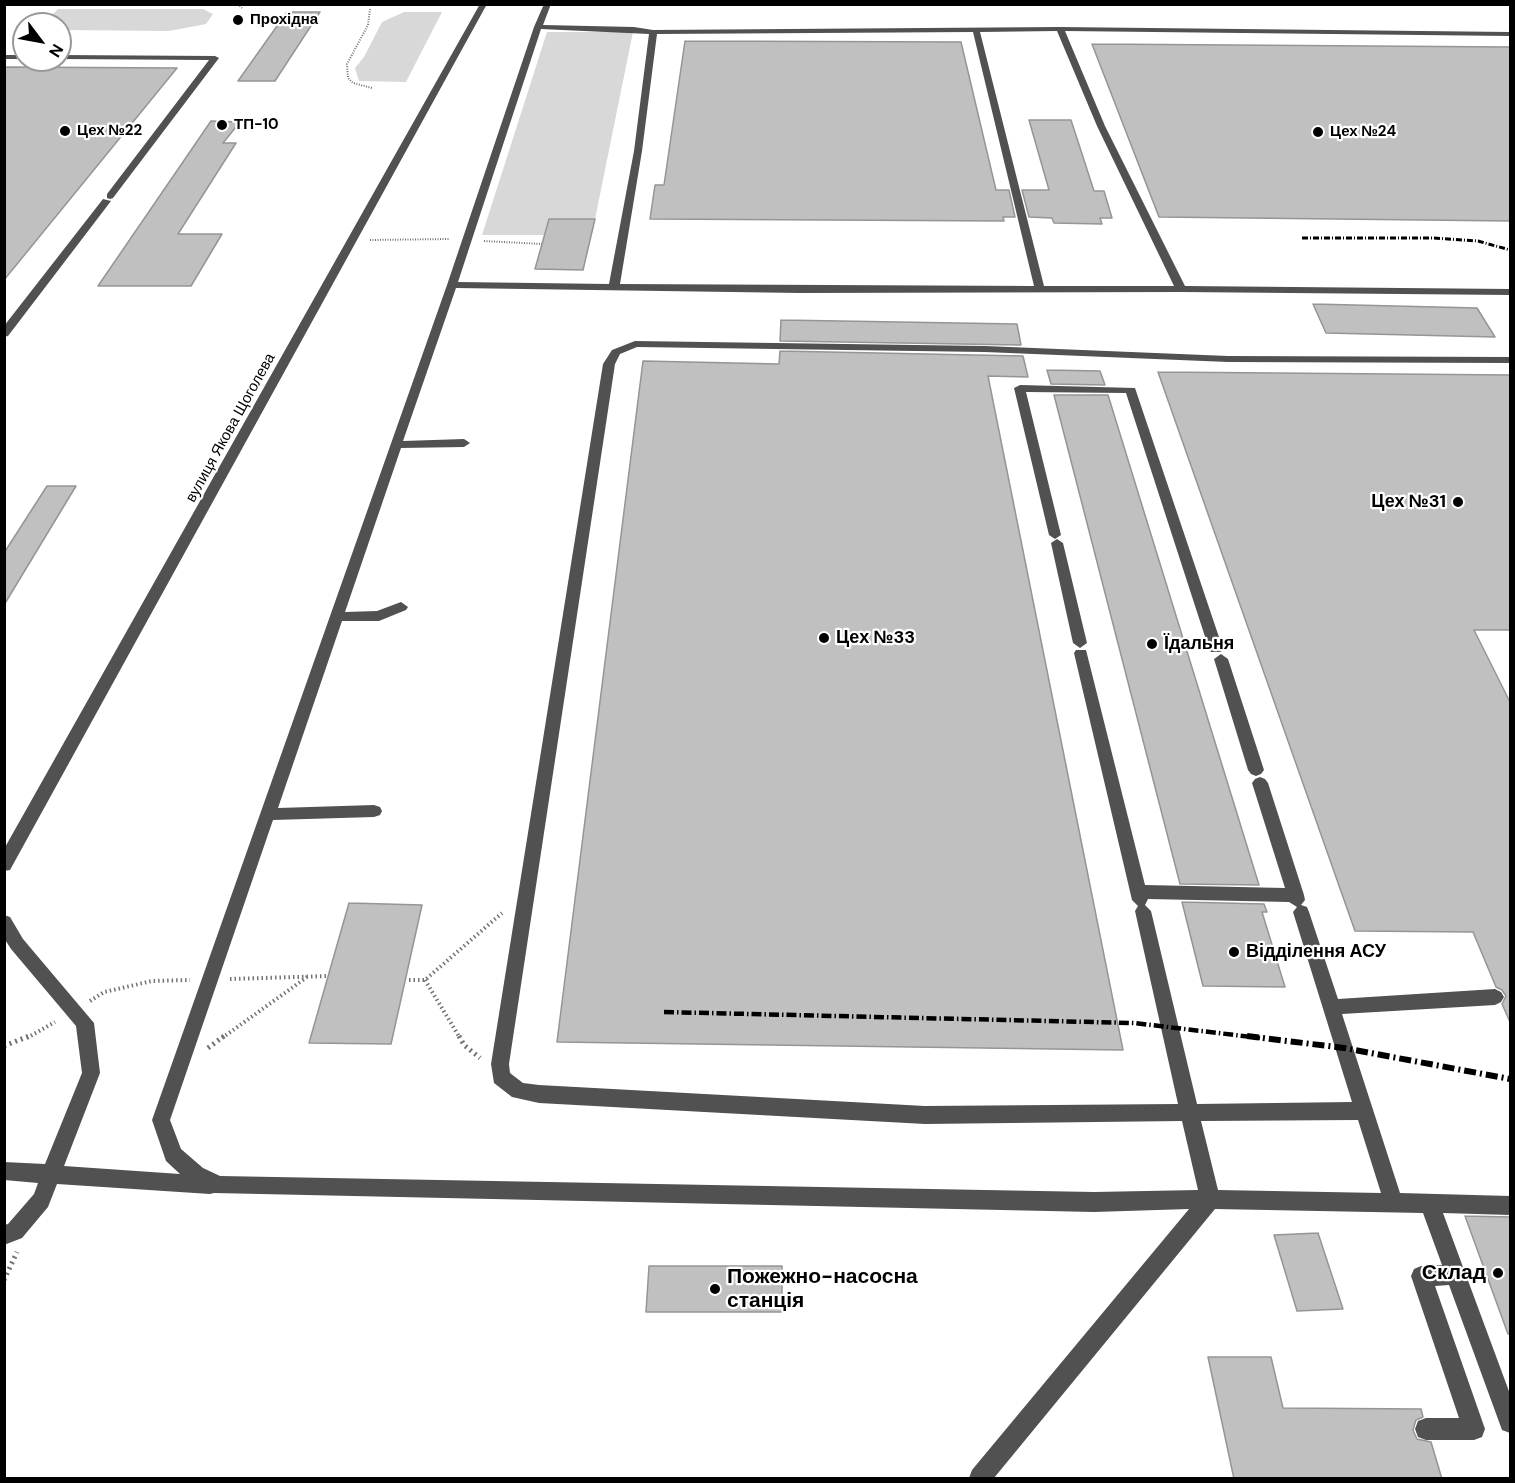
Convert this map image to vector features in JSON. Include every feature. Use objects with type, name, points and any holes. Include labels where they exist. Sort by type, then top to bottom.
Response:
[{"type":"street","name":"вулиця Якова Щоголева","points":[[4,865],[484,4]]},
{"type":"street","points":[[219,1185],[196,1175],[173,1155],[161,1120],[468,240],[538,27],[548,4]]},
{"type":"street","points":[[538,27],[634,29],[653,32],[1060,29],[1510,34]]},
{"type":"street","points":[[1060,29],[1101,126],[1181,289]]},
{"type":"street","points":[[976,30],[1040,289]]},
{"type":"street","points":[[614,287],[638,151],[653,32]]},
{"type":"street","points":[[6,331],[214,58],[72,57]]},
{"type":"street","points":[[452,285],[800,290],[1181,289],[1510,292]]},
{"type":"street","points":[[1365,1112],[925,1115],[538,1094],[519,1091],[501,1077],[500,1064],[609,364],[616,352],[635,344],[985,349],[1228,360],[1510,360]]},
{"type":"street","points":[[1210,1199],[1020,388],[1131,390],[1258,777],[1394,1204]]},
{"type":"street","points":[[396,445],[464,443]]},
{"type":"street","points":[[336,617],[378,616],[401,607]]},
{"type":"street","points":[[268,813],[374,811]]},
{"type":"street","points":[[1140,901],[1298,902]]},
{"type":"street","points":[[4,922],[17,944],[85,1023],[92,1073],[41,1200],[15,1231],[4,1235]]},
{"type":"street","points":[[1331,1007],[1495,997]]},
{"type":"street","points":[[4,1171],[219,1185],[1082,1201],[1210,1199],[1510,1205]]},
{"type":"street","points":[[980,1479],[1210,1199]]},
{"type":"street","points":[[1430,1205],[1510,1422]]},
{"type":"street","points":[[1426,1429],[1474,1429],[1421,1276],[1456,1275]]},
{"type":"path","points":[[238,4],[242,8]]},
{"type":"path","points":[[370,9],[368,25],[347,64],[348,78],[353,83],[372,88]]},
{"type":"path","points":[[354,240],[444,239]]},
{"type":"path","points":[[468,240],[542,244]]},
{"type":"path","points":[[409,980],[425,980],[507,909]]},
{"type":"path","points":[[4,1046],[23,1040],[104,992],[152,981],[328,976]]},
{"type":"path","points":[[179,1069],[307,977]]},
{"type":"path","points":[[425,980],[464,1044]]},
{"type":"shaded area","points":[[58,9],[203,9],[213,14],[206,24],[169,31],[72,30],[72,12],[55,12]]},
{"type":"shaded area","points":[[404,12],[442,12],[406,82],[359,81],[355,68],[364,57],[382,22]]},
{"type":"shaded area","points":[[547,32],[633,32],[595,219],[549,219],[544,235],[482,235]]},
{"type":"building","points":[[287,12],[320,12],[275,81],[238,81]]},
{"type":"building","points":[[685,41],[961,42],[996,190],[1009,190],[1015,217],[1003,217],[1004,221],[650,219],[655,185],[664,185]]},
{"type":"building","name":"Цех №24","points":[[1092,44],[1510,47],[1510,221],[1159,217]]},
{"type":"building","name":"Цех №22","points":[[4,67],[12,67],[12,72],[72,72],[72,67],[177,68],[4,280]]},
{"type":"building","points":[[1029,120],[1071,120],[1094,191],[1104,191],[1112,218],[1100,218],[1102,224],[1054,223],[1052,218],[1029,217],[1022,190],[1049,190]]},
{"type":"building","points":[[211,121],[240,122],[223,143],[236,143],[178,234],[222,234],[191,286],[98,286]]},
{"type":"building","points":[[549,219],[595,219],[583,270],[535,269]]},
{"type":"building","points":[[1313,304],[1477,308],[1495,337],[1326,333]]},
{"type":"building","points":[[781,320],[1017,324],[1021,345],[780,341]]},
{"type":"building","name":"Цех №33","points":[[780,351],[1023,356],[1028,377],[988,376],[1123,1050],[557,1042],[643,361],[779,364]]},
{"type":"building","points":[[1047,370],[1100,371],[1105,385],[1051,384]]},
{"type":"building","points":[[1158,372],[1510,375],[1510,630],[1474,630],[1510,702],[1510,1022],[1502,1004],[1506,996],[1496,987],[1473,932],[1355,931]]},
{"type":"building","points":[[1054,395],[1108,395],[1259,885],[1180,884]]},
{"type":"building","points":[[47,486],[76,486],[4,605],[4,553]]},
{"type":"building","name":"Відділення АСУ","points":[[1182,902],[1264,904],[1267,912],[1262,912],[1285,987],[1203,986]]},
{"type":"building","points":[[349,903],[422,905],[391,1044],[309,1043]]},
{"type":"building","name":"Склад","points":[[1465,1216],[1510,1217],[1510,1334],[1508,1334]]},
{"type":"building","points":[[1318,1233],[1343,1309],[1297,1311],[1274,1235]]},
{"type":"building","name":"Пожежно-насосна станція","points":[[649,1266],[782,1266],[782,1312],[646,1312]]},
{"type":"building","points":[[1208,1357],[1271,1357],[1283,1408],[1421,1409],[1423,1417],[1416,1420],[1413,1430],[1417,1439],[1431,1442],[1442,1479],[1234,1479]]},
{"type":"railway","points":[[1302,238],[1433,238],[1478,241],[1510,250]]},
{"type":"railway","points":[[664,1012],[1134,1023],[1260,1038]]},
{"type":"railway","points":[[1247,1036],[1344,1048],[1510,1079]]},
{"type":"place","name":"Прохідна","points":[[238,20]]},
{"type":"place","name":"ТП-10","points":[[222,125]]},
{"type":"place","name":"Цех №22","points":[[65,131]]},
{"type":"place","name":"Цех №24","points":[[1318,132]]},
{"type":"place","name":"Цех №31","points":[[1458,502]]},
{"type":"place","name":"Цех №33","points":[[824,638]]},
{"type":"place","name":"Їдальня","points":[[1152,644]]},
{"type":"place","name":"Відділення АСУ","points":[[1234,952]]},
{"type":"place","name":"Склад","points":[[1498,1273]]},
{"type":"place","name":"Пожежно-насосна станція","points":[[715,1289]]}]
